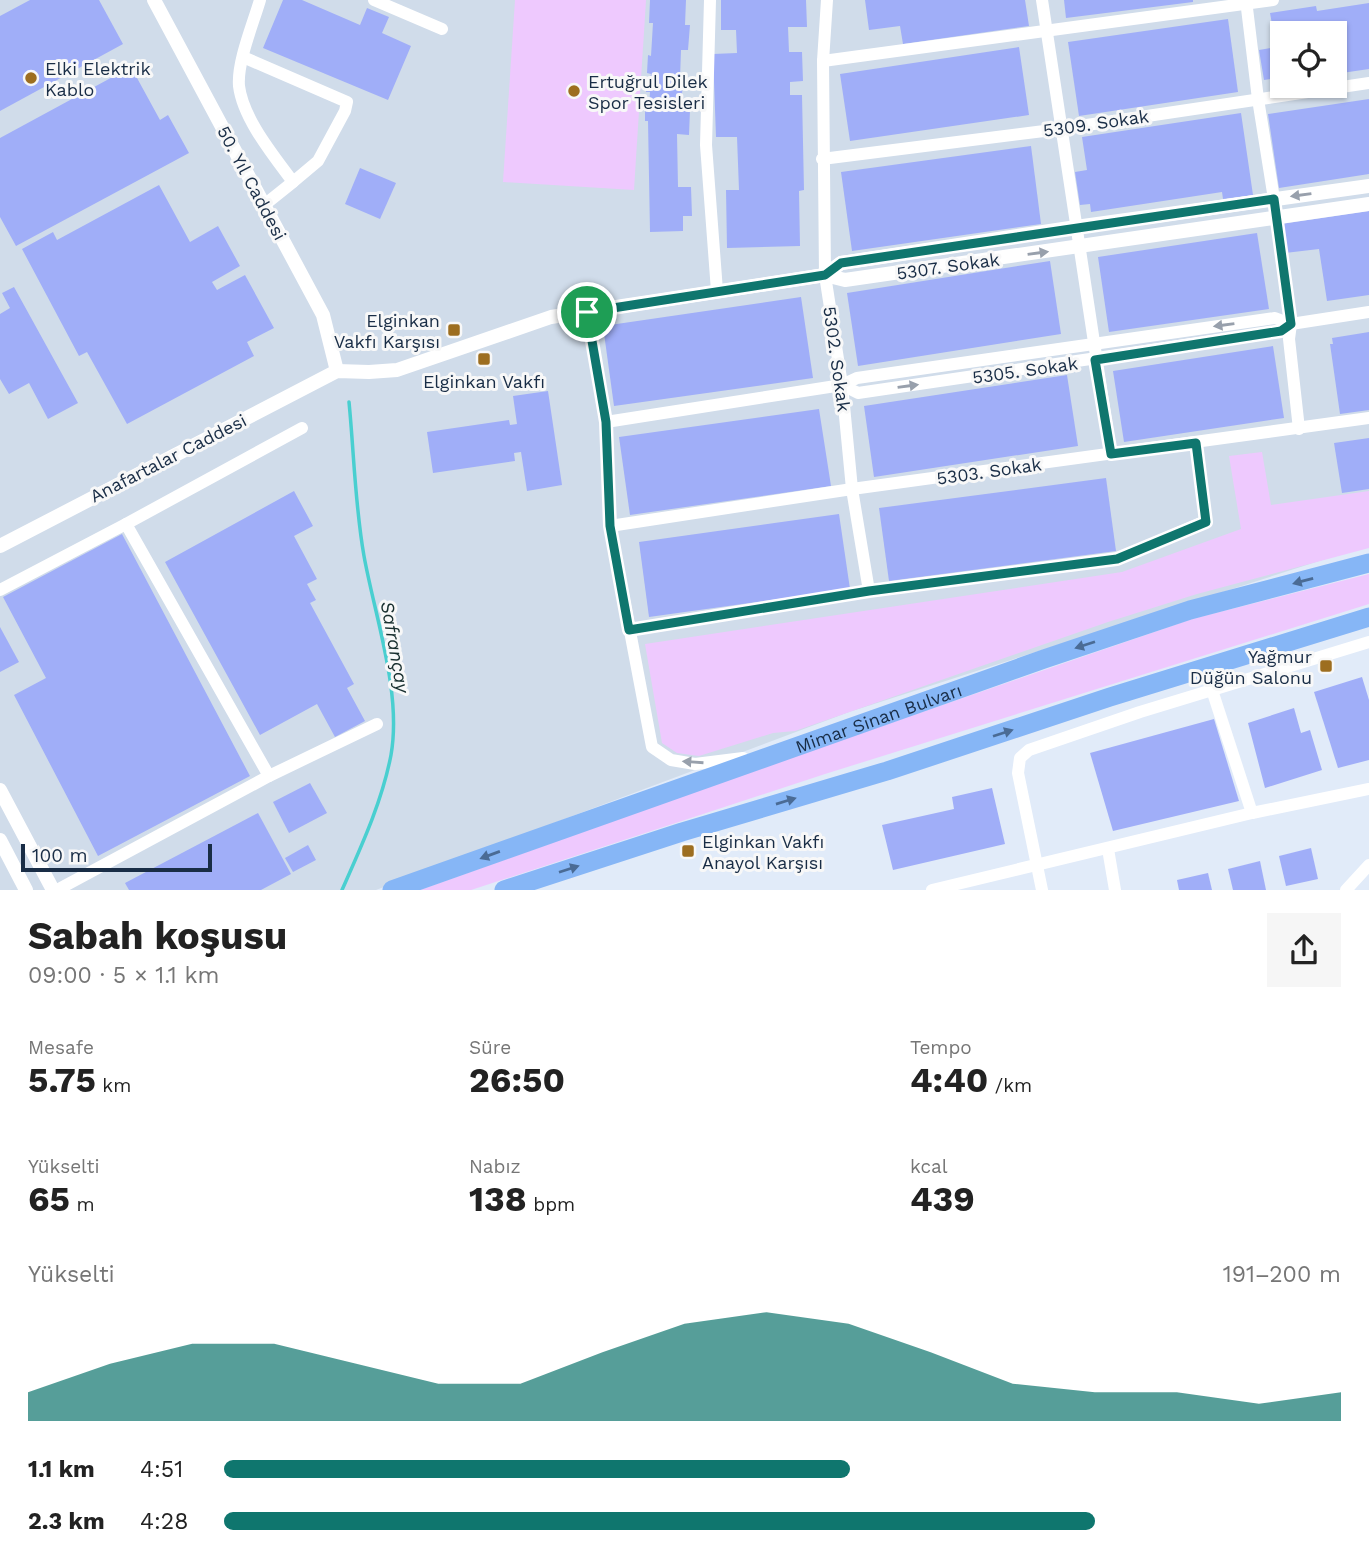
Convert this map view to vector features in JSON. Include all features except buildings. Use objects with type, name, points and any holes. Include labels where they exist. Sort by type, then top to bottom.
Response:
[{"type":"highway","name":"Mimar Sinan Bulvarı","points":[[392,890],[785,749],[1190,610],[1369,563]]},
{"type":"highway","points":[[504,890],[1369,617]]},
{"type":"street","name":"50. Yıl Caddesi","points":[[154,0],[323,315],[337,371]]},
{"type":"street","points":[[260,0],[243,57],[239,86],[246,109],[264,142],[293,182]]},
{"type":"street","points":[[374,0],[442,29]]},
{"type":"street","points":[[710,0],[706,145],[717,291]]},
{"type":"street","name":"5302. Sokak","points":[[827,0],[822,159],[825,275],[842,385],[852,489],[869,591]]},
{"type":"street","points":[[1042,0],[1092,344],[1111,454]]},
{"type":"street","points":[[823,61],[1273,0]]},
{"type":"street","points":[[1247,2],[1258,99],[1291,324],[1289,339],[1299,429]]},
{"type":"street","points":[[243,57],[347,102],[345,111],[318,160],[263,205]]},
{"type":"street","name":"5309. Sokak","points":[[822,159],[1060,129],[1369,83]]},
{"type":"street","name":"5307. Sokak","points":[[825,275],[841,263],[1369,186]]},
{"type":"street","name":"5307. Sokak","points":[[825,275],[845,280],[1369,205]]},
{"type":"street","points":[[337,371],[397,370],[551,317],[825,275]]},
{"type":"street","points":[[587,312],[606,422],[610,526],[652,747],[671,760],[695,764],[724,762],[785,749]]},
{"type":"street","name":"5305. Sokak","points":[[842,385],[858,393],[1281,331],[1291,324],[1369,312]]},
{"type":"street","name":"5305. Sokak","points":[[606,422],[842,385],[857,378],[1092,344],[1275,318],[1291,324]]},
{"type":"street","name":"Anafartalar Caddesi","points":[[0,546],[337,371]]},
{"type":"street","name":"5303. Sokak","points":[[610,526],[852,489],[1369,418]]},
{"type":"street","points":[[0,590],[302,429]]},
{"type":"street","points":[[629,630],[869,591],[1117,559],[1206,522],[1196,443]]},
{"type":"street","points":[[126,524],[268,776]]},
{"type":"street","points":[[1042,890],[1018,773],[1020,758],[1029,750],[1140,712],[1369,642]]},
{"type":"street","points":[[1212,690],[1252,813]]},
{"type":"street","points":[[1110,698],[1140,712]]},
{"type":"street","points":[[0,790],[55,890],[268,776],[377,724]]},
{"type":"street","points":[[932,890],[1252,813],[1369,789]]},
{"type":"street","points":[[0,840],[26,890]]},
{"type":"street","points":[[1108,849],[1115,890]]},
{"type":"street","points":[[1346,890],[1369,866]]},
{"type":"shaded area","points":[[0,0],[1369,0],[1369,545],[849,712],[376,890],[0,890]]},
{"type":"shaded area","name":"Ertuğrul Dilek Spor Tesisleri","points":[[515,0],[646,0],[634,190],[503,182]]},
{"type":"shaded area","points":[[1262,452],[1271,505],[1369,491],[1369,548],[1197,594],[1108,622],[795,731],[773,733],[699,756],[677,753],[662,743],[645,644],[1122,572],[1241,529],[1229,456]]},
{"type":"shaded area","points":[[1369,574],[1369,604],[825,774],[471,890],[420,890],[815,749],[1192,619]]},
{"type":"waterway","name":"Safrançay","points":[[342,890],[382,790],[391,755],[393,731],[393,706],[386,655],[361,537],[349,402]]},
{"type":"place","name":"Elki Elektrik Kablo","points":[[31,78]]},
{"type":"place","name":"Ertuğrul Dilek Spor Tesisleri","points":[[574,91]]},
{"type":"place","name":"Elginkan Vakfı Karşısı","points":[[454,330]]},
{"type":"place","name":"Elginkan Vakfı","points":[[484,359]]},
{"type":"place","name":"Yağmur Düğün Salonu","points":[[1326,666]]},
{"type":"place","name":"Elginkan Vakfı Anayol Karşısı","points":[[688,851]]},
{"type":"route","points":[[1274,199],[1291,324],[1281,331],[1095,360],[1111,454],[1196,443],[1206,522],[1117,559],[869,591],[629,630],[610,526],[606,422],[587,312],[825,275],[841,263],[1274,199]]}]
